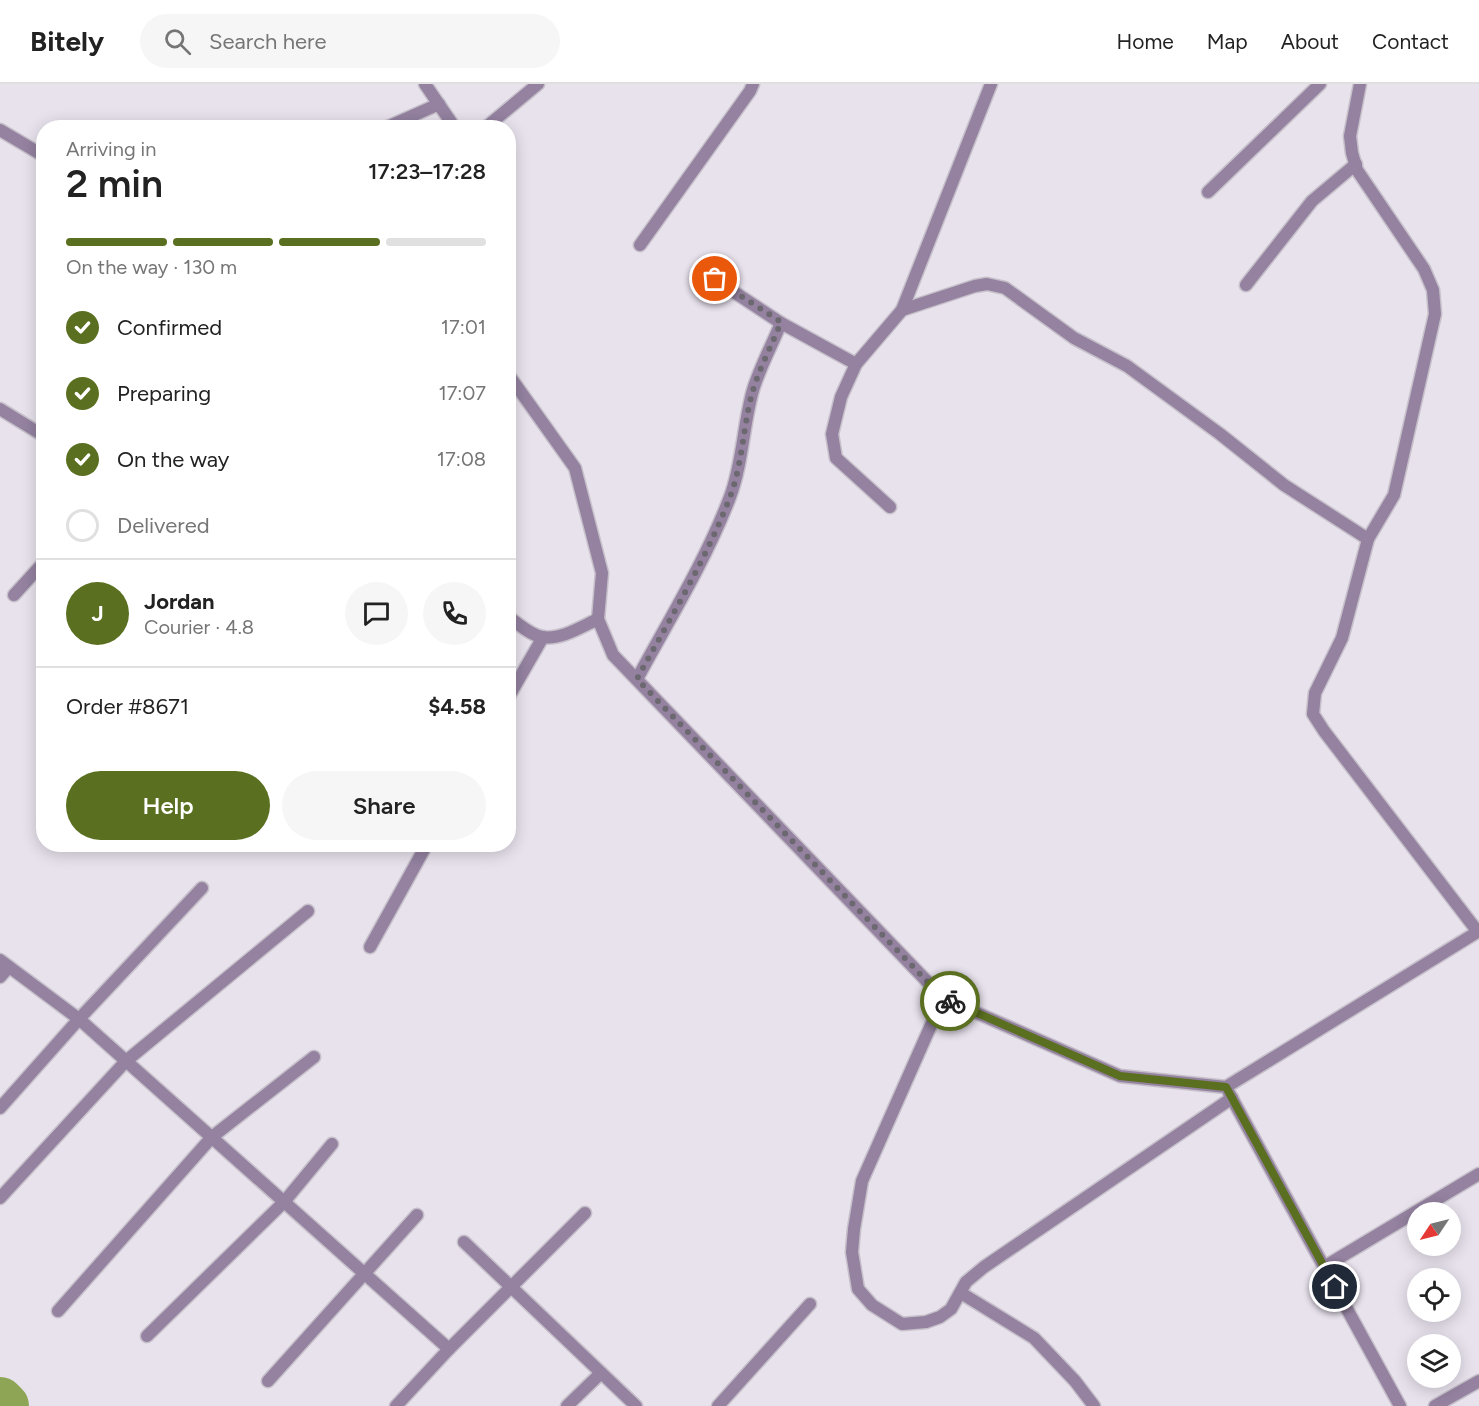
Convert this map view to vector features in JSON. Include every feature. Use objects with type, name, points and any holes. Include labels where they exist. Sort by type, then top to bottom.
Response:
[{"type":"street","points":[[425,84],[450,120]]},
{"type":"street","points":[[495,120],[538,84]]},
{"type":"street","points":[[640,245],[753,84]]},
{"type":"street","points":[[890,507],[836,458],[832,434],[841,397],[856,364],[902,310],[991,84]]},
{"type":"street","points":[[1208,192],[1320,84]]},
{"type":"street","points":[[516,385],[575,468],[602,573],[598,620],[613,655],[943,998],[1120,1076],[1226,1087],[1478,932],[1313,714],[1315,693],[1342,638],[1368,539],[1394,495],[1435,314],[1433,290],[1424,269],[1357,170],[1350,136],[1360,84]]},
{"type":"street","points":[[403,120],[439,104]]},
{"type":"street","points":[[0,130],[36,151]]},
{"type":"street","points":[[1246,285],[1312,201],[1356,164]]},
{"type":"street","points":[[699,269],[781,322],[856,364]]},
{"type":"street","points":[[902,310],[975,286],[987,284],[1005,288],[1074,338],[1127,366],[1220,434],[1284,485],[1368,539]]},
{"type":"street","points":[[637,679],[706,551],[730,496],[741,457],[754,389],[781,322]]},
{"type":"street","points":[[0,410],[36,431]]},
{"type":"street","points":[[14,595],[36,571]]},
{"type":"street","points":[[516,622],[543,637],[564,635],[598,620]]},
{"type":"street","points":[[516,685],[543,637]]},
{"type":"street","points":[[370,947],[423,852]]},
{"type":"street","points":[[0,1108],[79,1019],[202,888]]},
{"type":"street","points":[[0,1198],[126,1061],[308,911]]},
{"type":"street","points":[[0,977],[5,964],[79,1019],[449,1349]]},
{"type":"street","points":[[943,998],[861,1181],[854,1229],[852,1252],[858,1289],[872,1305],[902,1324],[926,1322],[940,1317],[951,1309],[966,1282],[984,1267],[1232,1098]]},
{"type":"street","points":[[58,1311],[212,1137],[314,1057]]},
{"type":"street","points":[[1226,1087],[1400,1406]]},
{"type":"street","points":[[147,1336],[284,1202],[332,1144]]},
{"type":"street","points":[[1324,1267],[1479,1174]]},
{"type":"street","points":[[396,1406],[449,1349],[585,1213]]},
{"type":"street","points":[[268,1381],[417,1215]]},
{"type":"street","points":[[464,1242],[636,1406]]},
{"type":"street","points":[[961,1293],[1034,1338],[1075,1381],[1095,1406]]},
{"type":"street","points":[[718,1406],[810,1304]]},
{"type":"street","points":[[567,1406],[601,1373]]},
{"type":"street","points":[[1435,1406],[1479,1382]]},
{"type":"waterway","points":[[0,1401],[5,1406]]},
{"type":"way so far","points":[[715,279],[781,322],[754,389],[741,457],[730,496],[706,551],[637,679],[943,998],[950,1001]]},
{"type":"route","points":[[950,1001],[1120,1076],[1226,1087],[1335,1287]]}]
